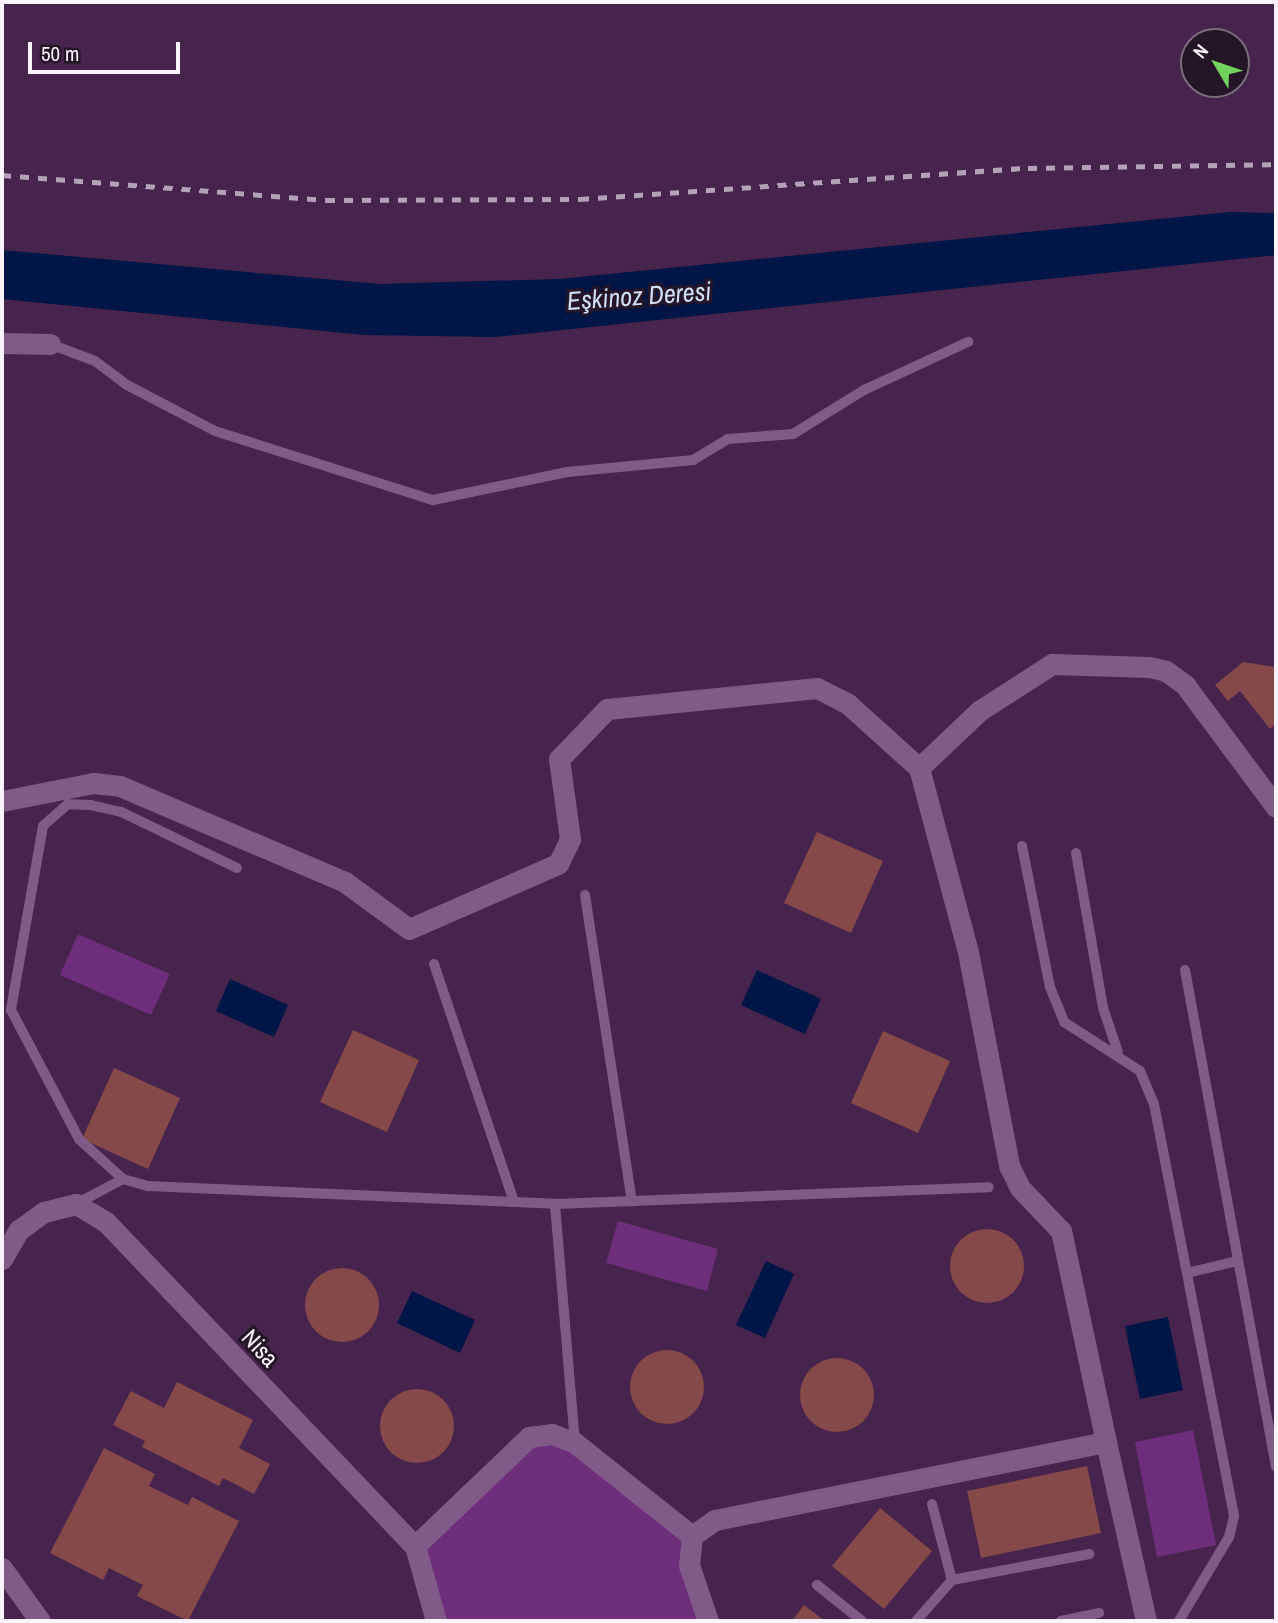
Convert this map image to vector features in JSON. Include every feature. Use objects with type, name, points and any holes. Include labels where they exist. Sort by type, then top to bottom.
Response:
[{"type":"street","points":[[2,343],[50,345]]},
{"type":"street","points":[[919,768],[979,711],[1052,664],[1149,667],[1166,670],[1185,685],[1276,807]]},
{"type":"street","points":[[2,801],[93,783],[120,786],[345,882],[409,929],[558,864],[570,839],[559,759],[607,709],[817,688],[848,704],[919,768],[968,952],[1009,1165],[1020,1188],[1061,1231],[1146,1621]]},
{"type":"street","points":[[2,1259],[19,1230],[44,1212],[76,1204]]},
{"type":"street","name":"Nisa","points":[[76,1204],[106,1222],[415,1546],[436,1621]]},
{"type":"street","points":[[415,1546],[529,1437],[552,1434],[575,1443],[692,1536]]},
{"type":"street","points":[[708,1621],[689,1565],[692,1536],[715,1520],[1106,1442]]},
{"type":"street","points":[[2,1568],[40,1621]]},
{"type":"lane","points":[[50,345],[95,361],[215,431],[433,500],[567,472],[693,460],[728,439],[793,434],[864,390],[968,342]]},
{"type":"lane","points":[[237,868],[121,812],[91,805],[68,804],[43,826],[11,1010],[79,1139],[123,1179],[148,1186],[555,1204],[989,1187]]},
{"type":"lane","points":[[1022,846],[1059,1013],[1064,1023],[1118,1052],[1140,1071],[1154,1104],[1234,1516],[1229,1537],[1179,1621]]},
{"type":"lane","points":[[1076,853],[1103,1008],[1118,1052]]},
{"type":"lane","points":[[585,895],[632,1201]]},
{"type":"lane","points":[[434,964],[514,1202]]},
{"type":"lane","points":[[1185,970],[1276,1467]]},
{"type":"lane","points":[[76,1204],[123,1179]]},
{"type":"lane","points":[[555,1204],[575,1443]]},
{"type":"lane","points":[[1187,1273],[1237,1261]]},
{"type":"lane","points":[[932,1504],[952,1580]]},
{"type":"lane","points":[[916,1621],[952,1580],[1090,1554]]},
{"type":"lane","points":[[817,1585],[862,1621]]},
{"type":"lane","points":[[1061,1621],[1099,1613]]},
{"type":"shaded area","points":[[78,934],[170,974],[151,1015],[60,975]]},
{"type":"shaded area","points":[[618,1221],[718,1249],[707,1291],[606,1263]]},
{"type":"shaded area","points":[[1193,1430],[1216,1545],[1157,1557],[1135,1442]]},
{"type":"shaded area","points":[[552,1434],[692,1536],[708,1621],[436,1621],[415,1546],[529,1437]]},
{"type":"water","name":"Eşkinoz Deresi","points":[[1230,212],[1276,213],[1276,255],[495,337],[364,335],[2,299],[2,250],[380,284],[559,279]]},
{"type":"water","points":[[757,970],[821,999],[805,1034],[741,1005]]},
{"type":"water","points":[[230,979],[288,1005],[274,1037],[216,1011]]},
{"type":"water","points":[[766,1261],[794,1274],[765,1338],[736,1325]]},
{"type":"water","points":[[412,1291],[475,1320],[460,1353],[397,1323]]},
{"type":"water","points":[[1168,1317],[1183,1390],[1140,1399],[1125,1326]]},
{"type":"building","points":[[1243,662],[1276,667],[1276,723],[1270,729],[1240,691],[1228,701],[1215,685]]},
{"type":"building","points":[[817,832],[883,861],[851,933],[784,903]]},
{"type":"building","points":[[353,1030],[419,1060],[387,1132],[320,1102]]},
{"type":"building","points":[[883,1031],[950,1061],[918,1133],[851,1103]]},
{"type":"building","points":[[114,1068],[180,1098],[148,1169],[82,1139]]},
{"type":"building","points":[[980,1229],[994,1229],[1008,1235],[1018,1245],[1024,1266],[1018,1287],[1008,1297],[994,1303],[980,1303],[966,1297],[956,1287],[950,1273],[950,1259],[956,1245],[966,1235]]},
{"type":"building","points":[[335,1268],[349,1268],[363,1274],[373,1284],[379,1305],[373,1326],[363,1336],[349,1342],[335,1342],[321,1336],[311,1326],[305,1312],[305,1298],[311,1284],[321,1274]]},
{"type":"building","points":[[660,1350],[674,1350],[688,1356],[698,1366],[704,1387],[698,1408],[688,1418],[674,1424],[660,1424],[646,1418],[636,1408],[630,1394],[630,1380],[636,1366],[646,1356]]},
{"type":"building","points":[[830,1358],[844,1358],[858,1364],[868,1374],[874,1395],[868,1416],[858,1426],[844,1432],[830,1432],[816,1426],[806,1416],[800,1402],[800,1388],[806,1374],[816,1364]]},
{"type":"building","points":[[177,1382],[253,1420],[239,1448],[270,1464],[254,1494],[223,1478],[219,1486],[142,1447],[145,1441],[113,1425],[131,1391],[164,1408]]},
{"type":"building","points":[[410,1389],[424,1389],[438,1395],[448,1405],[454,1426],[448,1447],[438,1457],[424,1463],[410,1463],[396,1457],[386,1447],[380,1433],[380,1419],[386,1405],[396,1395]]},
{"type":"building","points":[[104,1448],[155,1474],[149,1486],[188,1505],[192,1497],[239,1521],[188,1621],[137,1596],[143,1585],[109,1568],[103,1580],[50,1553]]},
{"type":"building","points":[[1087,1466],[1101,1533],[981,1558],[967,1491]]},
{"type":"building","points":[[880,1508],[932,1551],[884,1609],[832,1566]]},
{"type":"building","points":[[804,1605],[825,1621],[792,1621]]},
{"type":"railway","points":[[2,175],[326,200],[580,199],[1028,168],[1276,164]]}]
